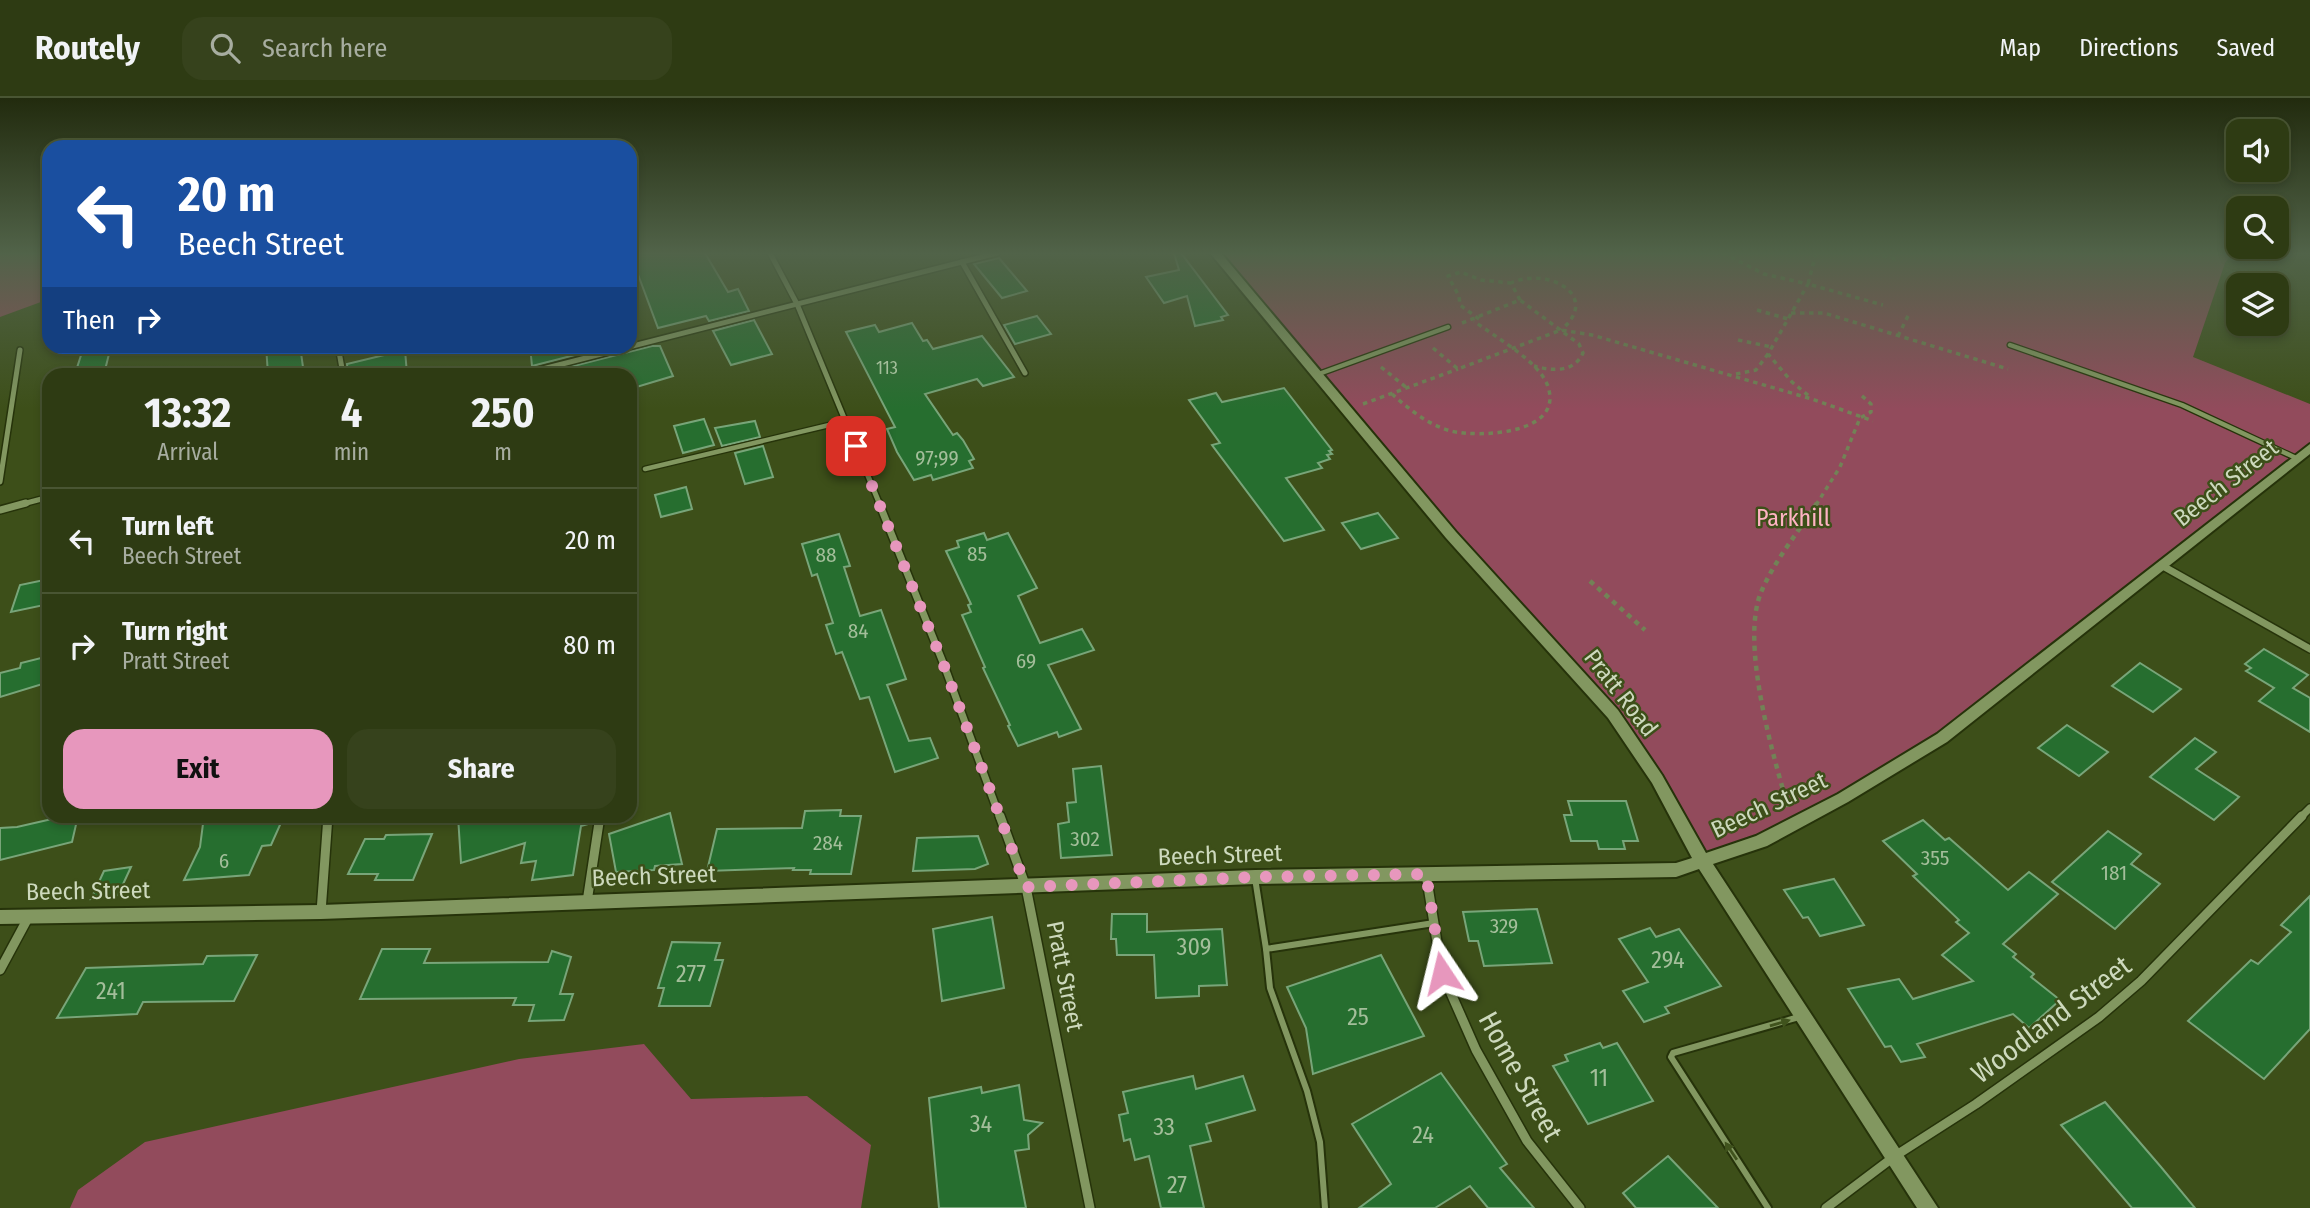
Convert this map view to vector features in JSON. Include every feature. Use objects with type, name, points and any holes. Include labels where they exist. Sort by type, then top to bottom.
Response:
[{"type":"street","points":[[637,345],[794,305]]},
{"type":"street","name":"Pratt Street","points":[[797,305],[939,653],[1026,887],[1090,1208]]},
{"type":"street","points":[[986,305],[1025,373]]},
{"type":"street","name":"Pratt Road","points":[[1257,305],[1451,535],[1612,715],[1657,779],[1703,862],[1928,1208]]},
{"type":"street","points":[[0,482],[20,350]]},
{"type":"street","points":[[546,368],[601,354]]},
{"type":"street","name":"Beech Street","points":[[0,916],[321,912],[1255,877],[1665,872],[1703,862],[1761,841],[1843,798],[1942,738],[2310,448]]},
{"type":"street","points":[[0,509],[42,499]]},
{"type":"street","points":[[2161,565],[2310,649]]},
{"type":"street","name":"Woodland Street","points":[[1826,1208],[1895,1156],[1993,1093],[2107,1011],[2158,964],[2310,808]]},
{"type":"street","points":[[321,912],[327,823]]},
{"type":"street","points":[[587,903],[599,823]]},
{"type":"street","name":"Home Street","points":[[1426,874],[1442,973],[1476,1051],[1527,1141],[1580,1208]]},
{"type":"street","points":[[0,970],[29,916]]},
{"type":"lane","points":[[1316,375],[1448,327]]},
{"type":"lane","points":[[2010,345],[2182,405],[2296,458]]},
{"type":"lane","points":[[646,469],[846,421]]},
{"type":"lane","points":[[1255,877],[1270,988],[1307,1091],[1320,1142],[1325,1208]]},
{"type":"lane","points":[[1266,949],[1434,923]]},
{"type":"lane","points":[[1768,1208],[1671,1057],[1673,1053],[1804,1016]]},
{"type":"path","points":[[1392,394],[1424,420],[1447,430],[1469,435],[1508,433],[1528,426],[1548,408],[1550,400],[1547,383],[1528,363],[1460,305]]},
{"type":"path","points":[[1448,327],[1476,320],[1500,305]]},
{"type":"path","points":[[1526,305],[1581,349],[1582,357],[1578,363],[1559,370],[1528,363]]},
{"type":"path","points":[[1346,411],[1424,384],[1568,327],[1577,315],[1576,305]]},
{"type":"path","points":[[1732,374],[1757,370],[1763,365],[1796,305]]},
{"type":"path","points":[[1757,310],[1788,319]]},
{"type":"path","points":[[1791,313],[1824,313],[2008,369]]},
{"type":"path","points":[[1898,336],[1909,314]]},
{"type":"path","points":[[1560,330],[1608,338],[1732,374],[1873,421]]},
{"type":"path","points":[[1421,337],[1458,369]]},
{"type":"path","points":[[1738,340],[1772,348]]},
{"type":"path","points":[[1768,354],[1792,382],[1812,399]]},
{"type":"path","points":[[1368,356],[1408,388]]},
{"type":"path","points":[[1793,824],[1760,687],[1755,648],[1755,613],[1761,592],[1840,467],[1860,418],[1871,412],[1871,404],[1861,395]]},
{"type":"path","points":[[1871,404],[1876,400]]},
{"type":"path","points":[[1590,581],[1645,630]]},
{"type":"green space","points":[[0,305],[33,305],[0,317]]},
{"type":"green space","name":"Parkhill","points":[[1259,305],[2211,305],[2193,357],[2310,404],[2310,448],[2017,681],[1843,798],[1703,862],[1626,732]]},
{"type":"green space","points":[[644,1044],[691,1099],[807,1096],[871,1145],[861,1208],[70,1208],[78,1190],[145,1142],[519,1059]]},
{"type":"building","points":[[649,305],[746,305],[749,311],[709,321],[706,316],[658,328]]},
{"type":"building","points":[[1189,305],[1220,305],[1228,315],[1221,317],[1223,320],[1195,326]]},
{"type":"building","points":[[1037,316],[1051,334],[1015,344],[1004,325]]},
{"type":"building","points":[[754,320],[772,354],[731,365],[713,331]]},
{"type":"building","points":[[912,323],[923,341],[927,340],[933,349],[982,336],[1014,377],[983,386],[977,379],[925,394],[953,435],[957,433],[963,440],[974,459],[969,461],[973,468],[933,480],[931,475],[914,480],[897,452],[887,429],[895,427],[846,332],[875,325],[879,332]]},
{"type":"building","points":[[660,346],[673,376],[637,387],[637,368],[566,368],[621,354],[637,354],[637,350]]},
{"type":"building","points":[[81,354],[109,354],[106,368],[77,368]]},
{"type":"building","points":[[267,354],[301,354],[303,368],[268,368]]},
{"type":"building","points":[[388,354],[405,354],[406,368],[347,368],[347,364]]},
{"type":"building","points":[[531,354],[579,354],[532,366]]},
{"type":"building","points":[[1284,388],[1332,450],[1329,451],[1332,454],[1327,455],[1330,459],[1318,463],[1322,468],[1286,478],[1324,530],[1284,541],[1212,445],[1220,443],[1189,400],[1216,393],[1222,402]]},
{"type":"building","points":[[704,419],[714,445],[683,453],[674,426]]},
{"type":"building","points":[[755,421],[760,437],[722,446],[715,428]]},
{"type":"building","points":[[763,446],[773,477],[745,484],[735,453]]},
{"type":"building","points":[[686,487],[692,509],[661,517],[655,495]]},
{"type":"building","points":[[1378,513],[1398,538],[1361,549],[1342,523]]},
{"type":"building","points":[[984,533],[987,540],[1008,533],[1037,588],[1018,596],[1040,643],[1082,629],[1094,650],[1048,665],[1081,729],[1059,737],[1057,732],[1018,746],[1008,726],[1010,725],[962,615],[971,612],[968,605],[971,604],[946,551],[959,547],[957,541]]},
{"type":"building","points":[[839,534],[850,566],[844,567],[860,616],[881,610],[906,679],[887,685],[909,741],[930,738],[938,758],[895,772],[869,697],[860,699],[842,652],[836,654],[826,625],[833,623],[817,574],[812,576],[802,544]]},
{"type":"building","points":[[42,580],[42,605],[11,612],[20,585]]},
{"type":"building","points":[[2264,649],[2308,675],[2293,688],[2310,698],[2310,732],[2259,701],[2274,688],[2246,671],[2251,668],[2245,664]]},
{"type":"building","points":[[42,658],[42,684],[0,697],[0,673],[20,668],[21,663]]},
{"type":"building","points":[[2140,663],[2181,689],[2153,712],[2112,686]]},
{"type":"building","points":[[2067,725],[2108,752],[2079,776],[2038,748]]},
{"type":"building","points":[[2195,738],[2216,752],[2196,769],[2239,797],[2214,820],[2150,777]]},
{"type":"building","points":[[1101,766],[1112,855],[1061,858],[1058,824],[1069,822],[1067,803],[1076,802],[1073,769]]},
{"type":"building","points":[[1568,801],[1626,801],[1638,841],[1623,841],[1625,849],[1599,849],[1597,841],[1571,841],[1564,815],[1572,815]]},
{"type":"building","points":[[841,810],[840,816],[861,816],[851,874],[810,874],[811,870],[793,870],[794,868],[707,871],[717,829],[802,828],[805,811]]},
{"type":"building","points":[[670,813],[682,864],[655,866],[654,870],[616,872],[609,834]]},
{"type":"building","points":[[1923,820],[1945,840],[1949,838],[2008,890],[2029,872],[2058,894],[2003,944],[2016,954],[2013,957],[2034,974],[2031,977],[2060,1000],[2029,1028],[2013,1014],[1917,1044],[1925,1057],[1901,1062],[1891,1046],[1885,1047],[1848,989],[1899,979],[1913,999],[1973,981],[1942,955],[1969,933],[1913,876],[1917,874],[1883,841]]},
{"type":"building","points":[[42,821],[76,823],[72,842],[0,860],[0,828]]},
{"type":"building","points":[[203,823],[281,823],[271,845],[262,846],[249,875],[184,880],[200,847]]},
{"type":"building","points":[[458,823],[588,823],[581,826],[573,875],[532,880],[536,861],[521,863],[525,843],[461,863]]},
{"type":"building","points":[[2108,831],[2141,854],[2131,864],[2160,884],[2115,929],[2052,882]]},
{"type":"building","points":[[432,834],[413,880],[375,880],[378,874],[348,874],[365,839],[384,839],[386,835]]},
{"type":"building","points":[[978,836],[988,864],[975,869],[913,871],[917,838]]},
{"type":"building","points":[[131,867],[118,895],[91,899],[104,871]]},
{"type":"building","points":[[1834,879],[1864,925],[1820,936],[1808,917],[1803,918],[1784,890]]},
{"type":"building","points":[[2310,896],[2310,1029],[2264,1079],[2188,1021],[2251,960],[2258,964],[2291,932],[2281,925]]},
{"type":"building","points":[[1537,909],[1552,963],[1484,966],[1478,941],[1469,941],[1463,912]]},
{"type":"building","points":[[1112,914],[1147,914],[1147,932],[1222,929],[1227,985],[1199,986],[1199,996],[1156,998],[1154,955],[1117,955],[1116,939],[1111,939]]},
{"type":"building","points":[[992,917],[1004,988],[942,1001],[933,929]]},
{"type":"building","points":[[1650,928],[1656,937],[1679,929],[1721,986],[1665,1007],[1669,1013],[1644,1022],[1623,991],[1648,982],[1619,939]]},
{"type":"building","points":[[672,942],[720,943],[715,960],[723,960],[710,1006],[659,1006],[664,988],[658,988]]},
{"type":"building","points":[[382,949],[430,949],[424,963],[548,962],[552,951],[571,957],[560,994],[573,994],[564,1020],[529,1021],[534,1005],[513,1005],[516,998],[360,999]]},
{"type":"building","points":[[257,955],[234,1001],[143,1002],[137,1014],[57,1018],[86,968],[203,964],[207,956]]},
{"type":"building","points":[[1381,955],[1424,1036],[1313,1074],[1306,1028],[1287,987]]},
{"type":"building","points":[[1600,1043],[1603,1048],[1617,1043],[1653,1101],[1588,1124],[1553,1066],[1568,1061],[1565,1055]]},
{"type":"building","points":[[1441,1073],[1507,1164],[1500,1168],[1534,1208],[1488,1208],[1470,1186],[1435,1208],[1359,1208],[1391,1184],[1352,1124]]},
{"type":"building","points":[[1193,1076],[1196,1089],[1243,1076],[1255,1110],[1206,1124],[1211,1141],[1190,1146],[1204,1208],[1161,1208],[1149,1156],[1135,1160],[1130,1139],[1124,1141],[1119,1115],[1128,1113],[1123,1092]]},
{"type":"building","points":[[1019,1085],[1024,1120],[1042,1123],[1028,1135],[1029,1149],[1015,1151],[1026,1208],[939,1208],[929,1098],[981,1087],[982,1093]]},
{"type":"building","points":[[2105,1102],[2195,1208],[2132,1208],[2061,1125]]},
{"type":"building","points":[[1668,1156],[1718,1208],[1636,1208],[1623,1193]]},
{"type":"route","points":[[856,446],[944,666],[1026,887],[1255,877],[1426,874],[1442,973]]}]
